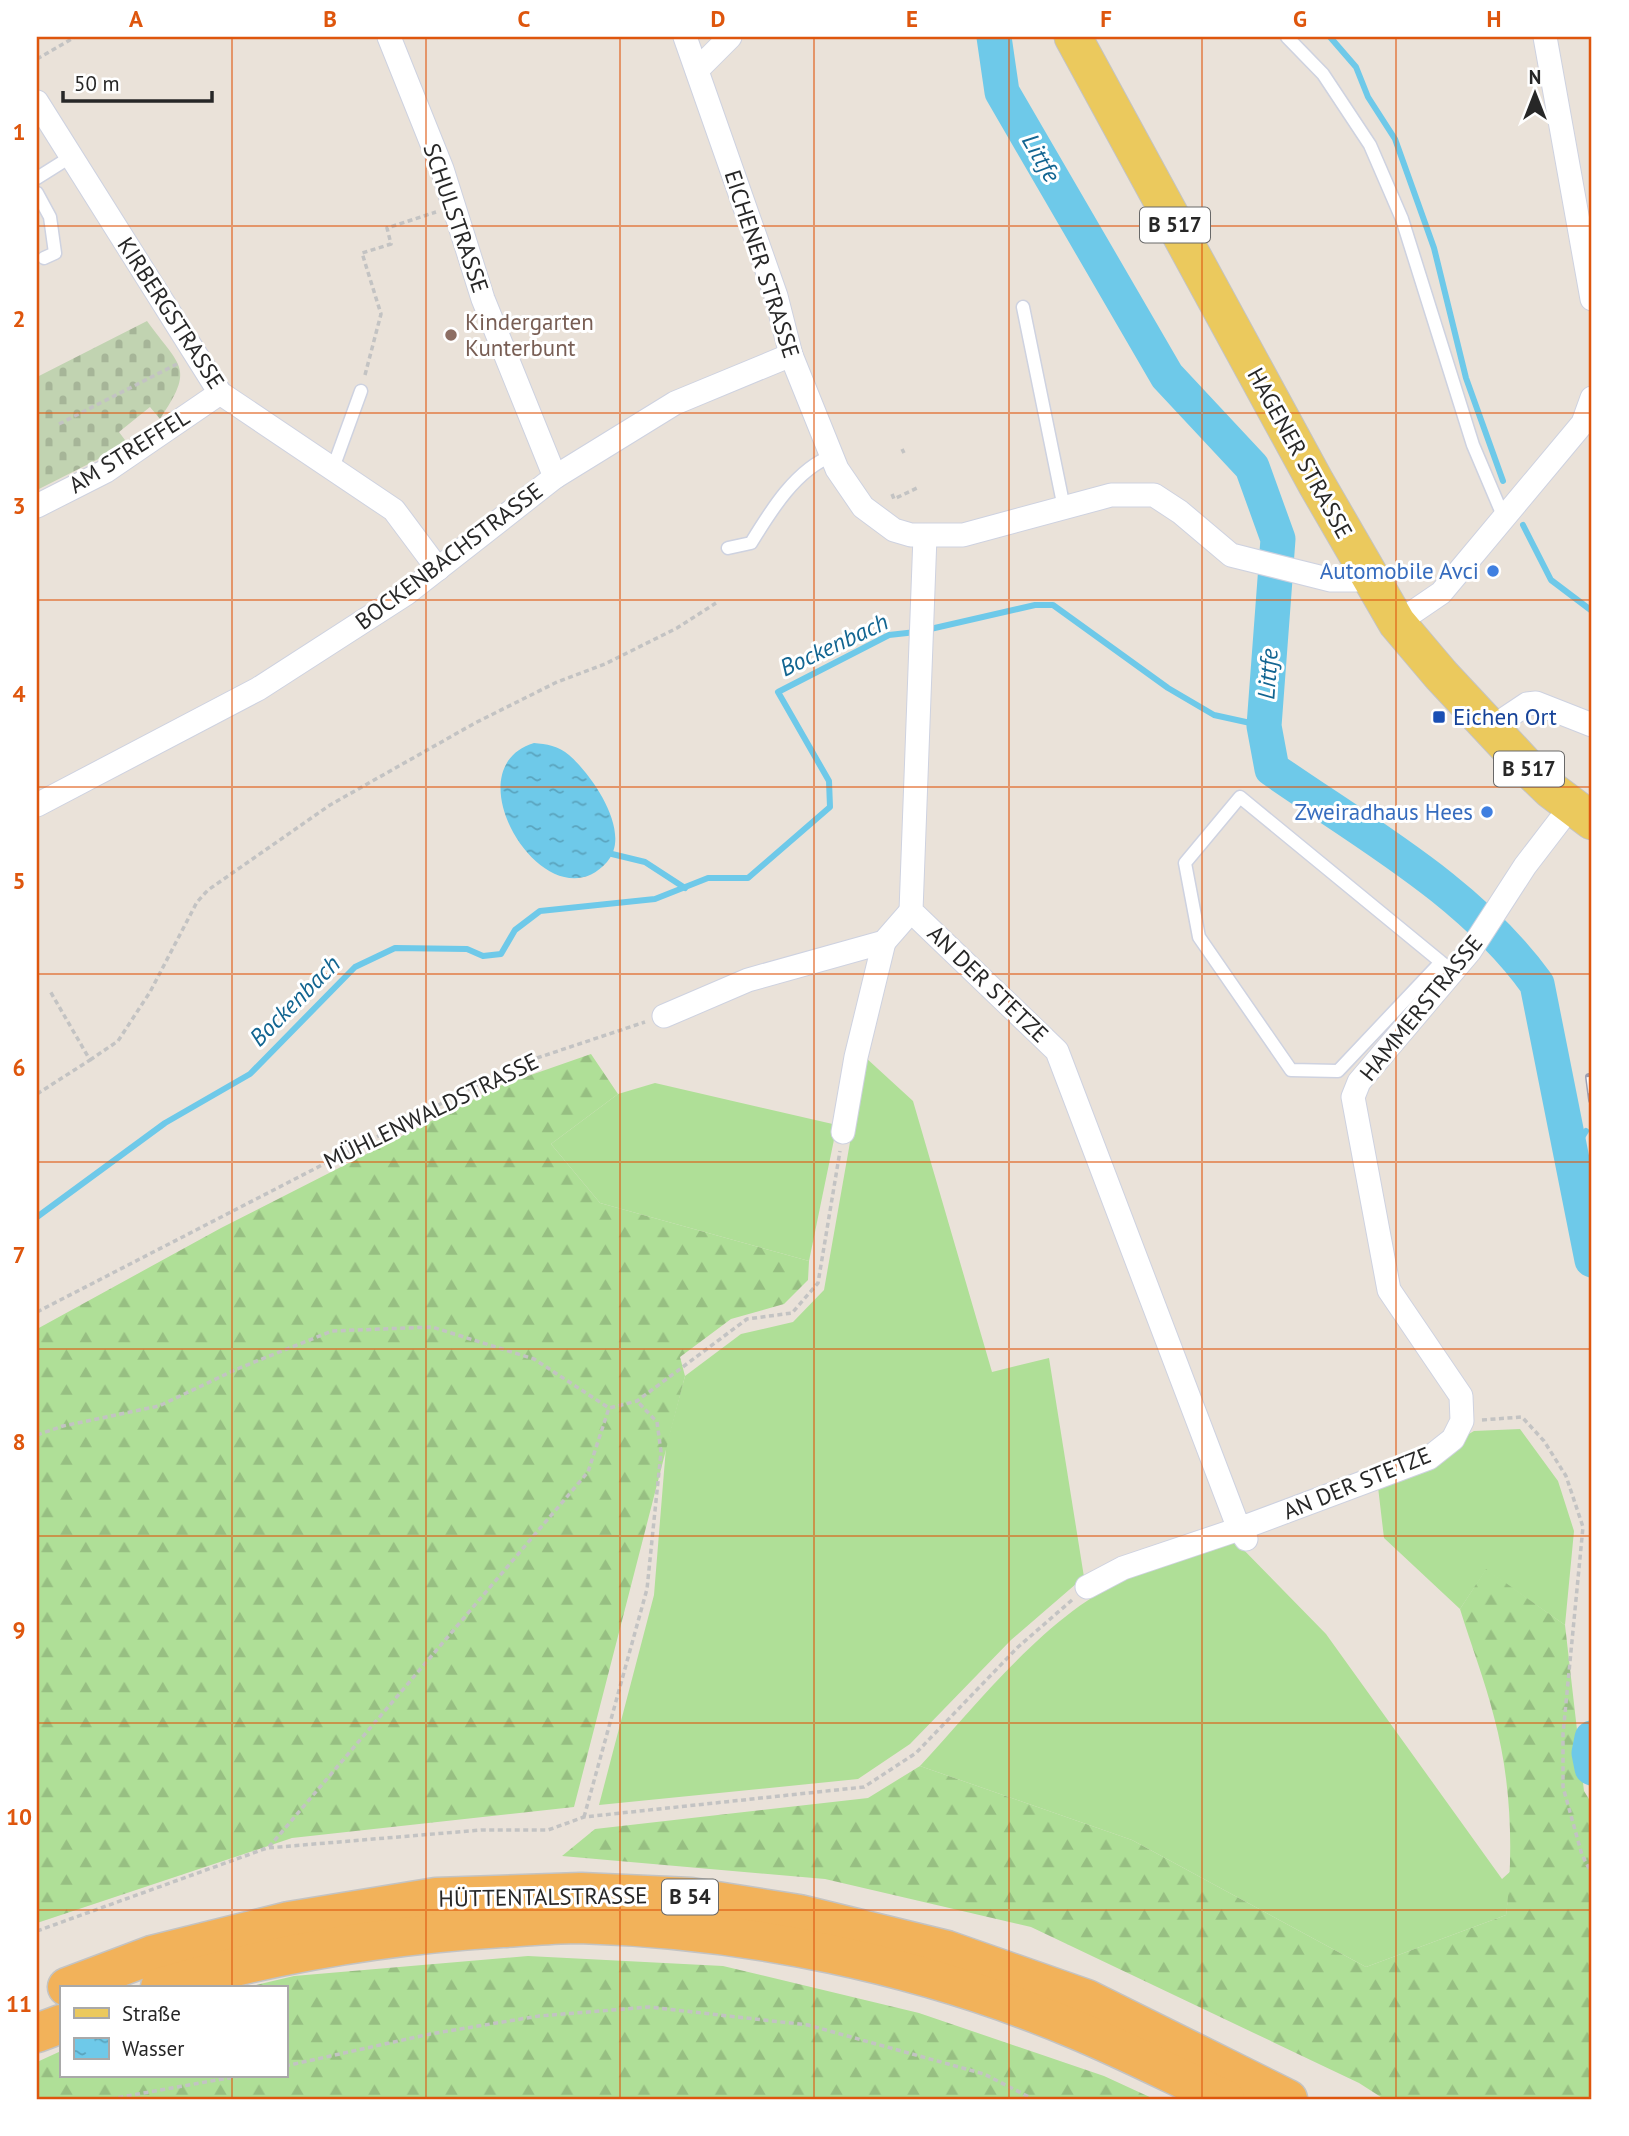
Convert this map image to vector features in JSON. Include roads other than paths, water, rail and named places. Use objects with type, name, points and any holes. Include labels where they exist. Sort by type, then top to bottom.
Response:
[{"type":"highway","name":"HÜTTENTALSTRASSE","points":[[69,1986],[152,1955],[276,1924],[436,1897],[581,1892],[691,1897],[799,1914],[947,1950],[1087,1999],[1288,2099]]},
{"type":"highway","name":"HÜTTENTALSTRASSE","points":[[164,1986],[294,1952],[436,1932],[577,1924],[684,1931],[789,1945],[933,1980],[1073,2028],[1224,2099]]},
{"type":"highway","points":[[37,1998],[60,1989]]},
{"type":"highway","points":[[37,2033],[60,2024]]},
{"type":"main road","name":"HAGENER STRASSE","points":[[1073,37],[1397,623],[1525,765],[1581,814]]},
{"type":"street","name":"SCHULSTRASSE","points":[[389,37],[454,206],[484,299],[555,477]]},
{"type":"street","name":"EICHENER STRASSE","points":[[685,37],[776,296],[791,355],[831,456],[863,507],[894,530],[925,536],[963,535],[1111,495],[1154,495],[1180,512],[1231,555],[1249,562],[1331,580],[1371,580]]},
{"type":"street","points":[[697,70],[730,37]]},
{"type":"street","points":[[1545,37],[1591,272],[1592,299]]},
{"type":"street","name":"KIRBERGSTRASSE","points":[[37,102],[220,393],[394,510],[438,569]]},
{"type":"street","name":"BOCKENBACHSTRASSE","points":[[37,805],[258,689],[407,593],[555,477],[675,402],[791,355]]},
{"type":"street","name":"AM STREFFEL","points":[[37,506],[106,471],[220,393]]},
{"type":"street","points":[[1397,623],[1441,593],[1504,518],[1588,429],[1592,398]]},
{"type":"street","name":"AN DER STETZE","points":[[925,536],[911,911],[1057,1051],[1243,1534]]},
{"type":"street","points":[[1491,728],[1527,704],[1536,703],[1592,724]]},
{"type":"street","name":"HAMMERSTRASSE","points":[[1462,1421],[1461,1396],[1389,1290],[1353,1097],[1359,1082],[1448,967],[1470,951],[1525,866],[1581,814]]},
{"type":"street","points":[[843,1132],[856,1057],[884,942],[911,911]]},
{"type":"street","points":[[664,1016],[748,980],[884,942]]},
{"type":"street","name":"AN DER STETZE","points":[[1087,1587],[1123,1568],[1243,1534],[1429,1458],[1453,1439],[1462,1421]]},
{"type":"lane","points":[[1287,37],[1323,74],[1370,145],[1402,219],[1473,445],[1504,518]]},
{"type":"lane","points":[[37,178],[72,156]]},
{"type":"lane","points":[[37,193],[50,217],[55,253],[44,257]]},
{"type":"lane","points":[[1023,307],[1064,508]]},
{"type":"lane","points":[[332,468],[361,391]]},
{"type":"lane","points":[[728,548],[751,543],[784,496],[818,461],[831,456]]},
{"type":"lane","points":[[1240,797],[1448,967],[1338,1071],[1291,1070],[1199,937],[1185,863],[1240,797]]},
{"type":"water","points":[[534,743],[561,749],[578,764],[598,790],[612,821],[614,850],[607,862],[583,877],[559,875],[535,861],[516,837],[504,810],[501,782],[510,758]]},
{"type":"waterway","name":"Littfe","points":[[994,37],[1002,92],[1167,376],[1252,467],[1278,539],[1264,726],[1272,769],[1379,841],[1448,892],[1481,921],[1537,984],[1592,1260]]},
{"type":"waterway","points":[[1330,37],[1356,67],[1368,97],[1395,139],[1434,248],[1466,378],[1503,481]]},
{"type":"waterway","points":[[1523,525],[1551,580],[1592,611]]},
{"type":"waterway","name":"Bockenbach","points":[[926,630],[1035,605],[1053,605],[1168,688],[1214,715],[1264,726]]},
{"type":"waterway","name":"Bockenbach","points":[[37,1217],[165,1123],[250,1074],[355,967],[395,948],[467,949],[483,956],[501,954],[515,930],[540,911],[655,899],[708,878],[748,878],[830,807],[829,781],[778,692],[889,635],[916,632]]},
{"type":"waterway","points":[[612,854],[645,862],[685,888]]},
{"type":"waterway","points":[[1571,1155],[1586,1131]]},
{"type":"waterway","name":"Littfe","points":[[1592,1738],[1589,1753],[1592,1768]]},
{"type":"railway","points":[[1589,1077],[1592,1100]]},
{"type":"place","name":"Kindergarten Kunterbunt","points":[[451,335]]},
{"type":"place","name":"Automobile Avci","points":[[1493,571]]},
{"type":"place","name":"Eichen Ort","points":[[1439,717]]},
{"type":"place","name":"Zweiradhaus Hees","points":[[1487,812]]}]
